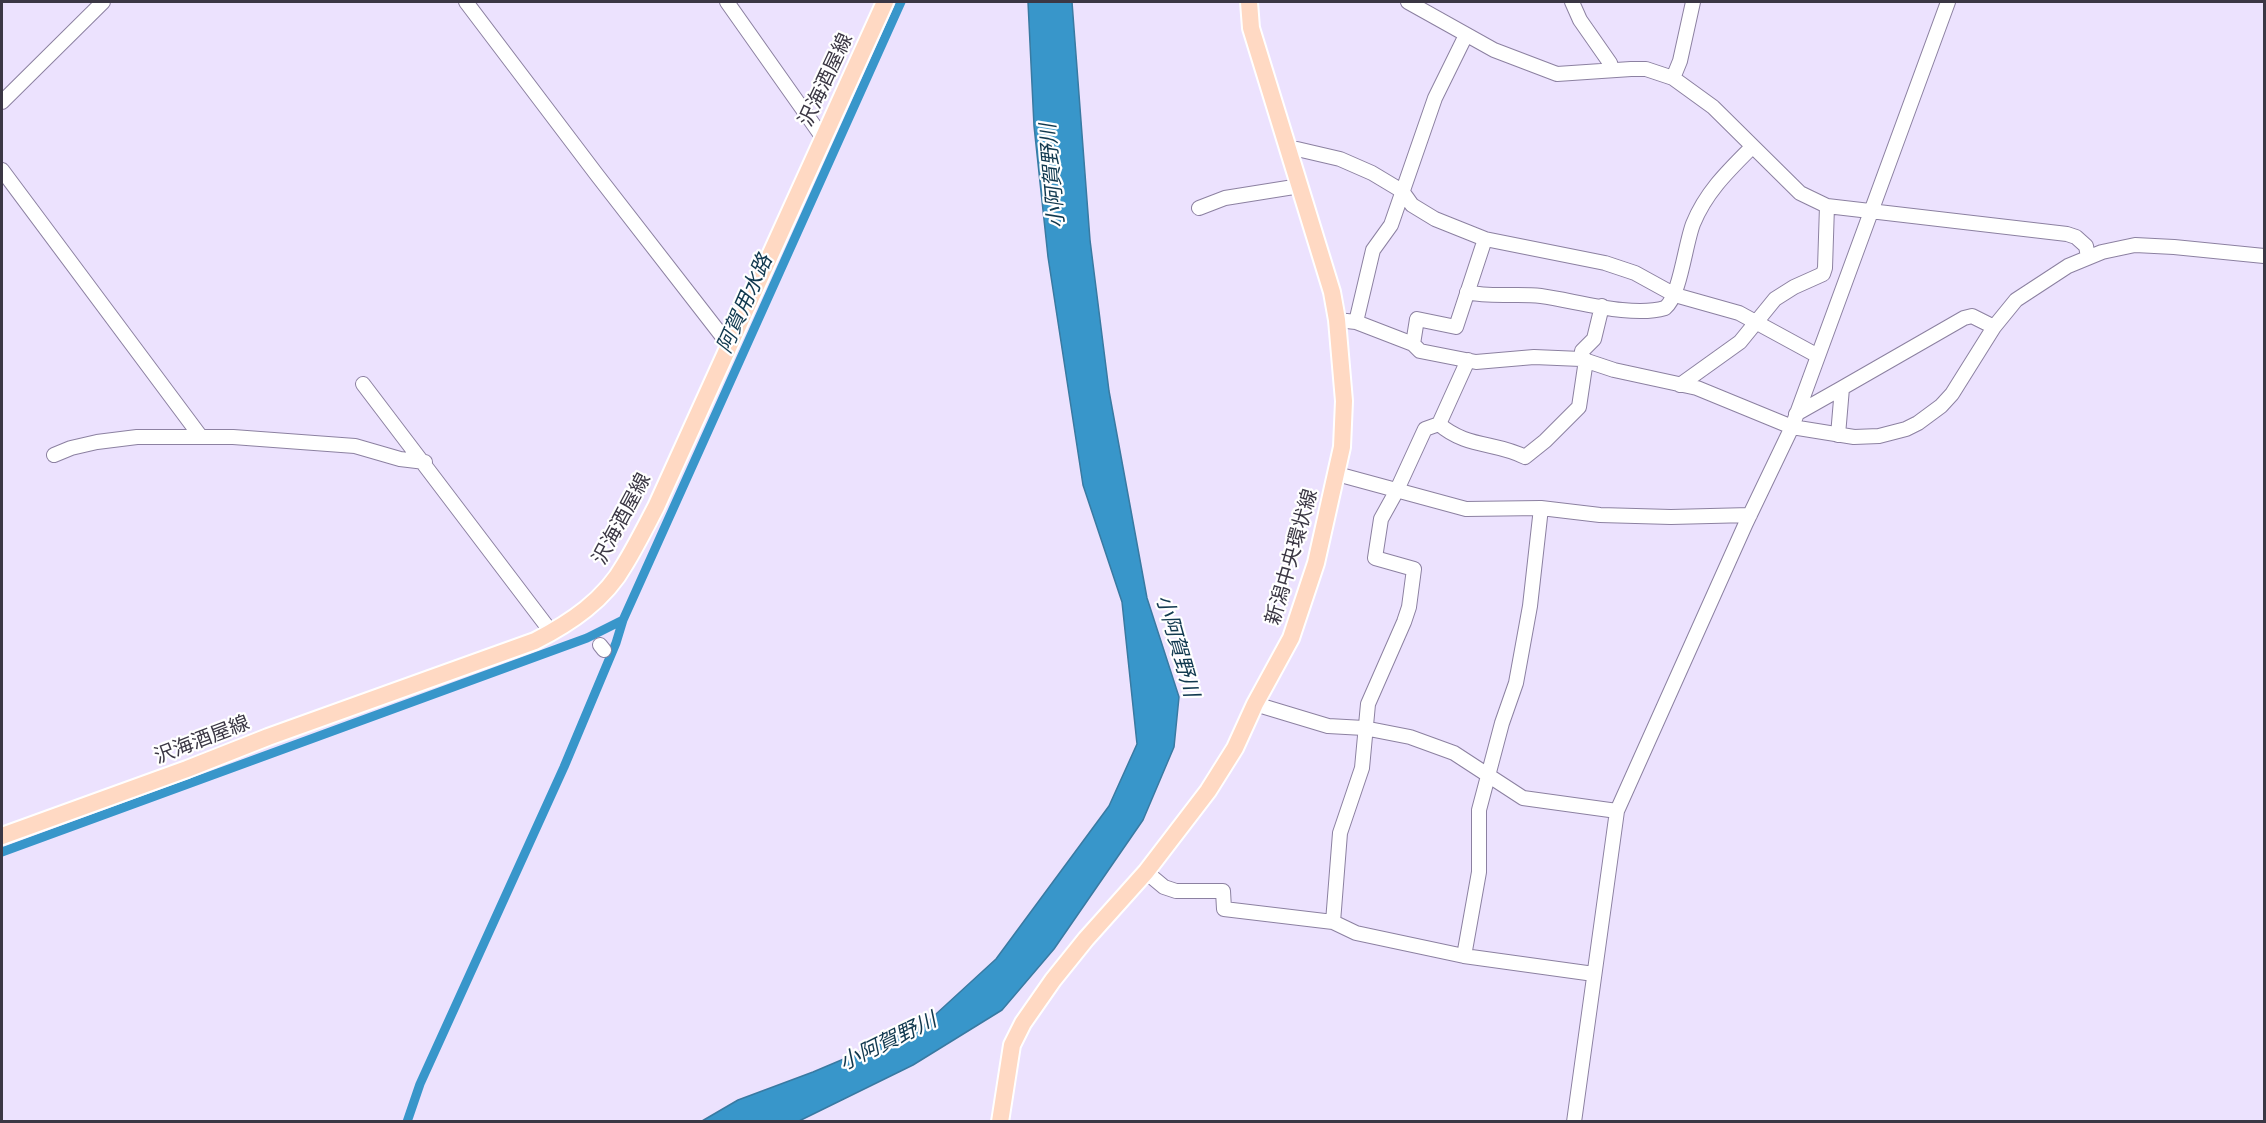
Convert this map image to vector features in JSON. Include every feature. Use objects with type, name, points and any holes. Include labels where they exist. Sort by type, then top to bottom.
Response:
[{"type":"main road","name":"沢海酒屋線","points":[[2,836],[187,769],[268,736],[524,645],[552,633],[575,618],[602,595],[625,566],[656,507],[885,2]]},
{"type":"main road","name":"新潟中央環状線","points":[[1000,1122],[1012,1045],[1023,1023],[1053,980],[1086,939],[1146,872],[1208,791],[1235,748],[1255,704],[1291,638],[1316,563],[1337,474],[1342,447],[1344,401],[1338,320],[1327,272],[1251,28],[1249,2]]},
{"type":"street","points":[[2,102],[103,2]]},
{"type":"street","points":[[466,2],[729,345]]},
{"type":"street","points":[[727,2],[823,138]]},
{"type":"street","points":[[1408,2],[1505,54],[1557,74],[1646,69],[1673,78],[1713,107],[1800,193],[1827,206],[2067,234],[2076,237],[2086,246],[2088,257]]},
{"type":"street","points":[[1572,2],[1580,20],[1610,63],[1612,70]]},
{"type":"street","points":[[1673,78],[1680,61],[1693,2]]},
{"type":"street","points":[[1574,1122],[1617,811],[1794,420],[1948,2]]},
{"type":"street","points":[[1356,322],[1373,250],[1391,225],[1434,98],[1466,35]]},
{"type":"street","points":[[1467,292],[1494,297],[1539,296],[1638,311],[1665,308],[1675,295],[1693,224],[1706,198],[1719,180],[1752,147]]},
{"type":"street","points":[[1289,149],[1297,148],[1340,159],[1372,173],[1402,191],[1412,204],[1435,219],[1485,239],[1605,263],[1635,273],[1675,295],[1739,313],[1818,356]]},
{"type":"street","points":[[2,170],[201,437]]},
{"type":"street","points":[[1199,208],[1225,198],[1300,186]]},
{"type":"street","points":[[1680,385],[1740,342],[1781,294],[1823,274],[1827,206]]},
{"type":"street","points":[[1413,344],[1417,319],[1456,327],[1485,239]]},
{"type":"street","points":[[1338,320],[1356,322],[1413,344],[1420,351],[1476,362],[1561,356],[1584,359],[1614,370],[1697,388],[1838,435],[1854,437],[1892,434],[1930,415],[1952,394],[1994,327],[2016,300],[2068,266],[2088,257],[2118,247],[2135,245],[2265,256]]},
{"type":"street","points":[[1439,424],[1446,430],[1476,444],[1515,451],[1525,457],[1545,441],[1579,407],[1584,359],[1582,351],[1594,339],[1602,306]]},
{"type":"street","points":[[1794,420],[1842,388],[1964,318],[1972,316],[1994,327]]},
{"type":"street","points":[[1334,922],[1340,833],[1362,768],[1368,704],[1409,607],[1414,569],[1375,558],[1381,519],[1425,429],[1439,424],[1467,360]]},
{"type":"street","points":[[363,384],[425,462],[552,633]]},
{"type":"street","points":[[1838,435],[1842,388]]},
{"type":"street","points":[[54,455],[71,448],[98,442],[137,437],[233,437],[355,446],[400,459],[425,462]]},
{"type":"street","points":[[1337,474],[1396,492],[1466,509],[1541,508],[1600,515],[1694,517],[1750,515]]},
{"type":"street","points":[[1464,956],[1479,872],[1479,810],[1516,683],[1530,606],[1541,508]]},
{"type":"street","points":[[1255,704],[1328,726],[1365,728],[1410,737],[1454,753],[1523,798],[1617,811]]},
{"type":"street","points":[[1146,872],[1164,887],[1176,891],[1223,891],[1224,909],[1334,922],[1356,933],[1464,956],[1594,974]]},
{"type":"water","name":"小阿賀野川","points":[[1028,2],[1072,2],[1090,240],[1109,391],[1147,598],[1179,697],[1174,747],[1143,820],[1054,949],[1002,1010],[913,1065],[799,1121],[702,1121],[738,1100],[813,1072],[924,1025],[996,959],[1109,806],[1137,744],[1122,602],[1083,485],[1048,257],[1034,126]]},
{"type":"waterway","name":"阿賀用水路","points":[[407,1122],[420,1084],[564,767],[616,643],[623,620],[901,2]]},
{"type":"waterway","points":[[2,852],[587,638],[623,620]]}]
